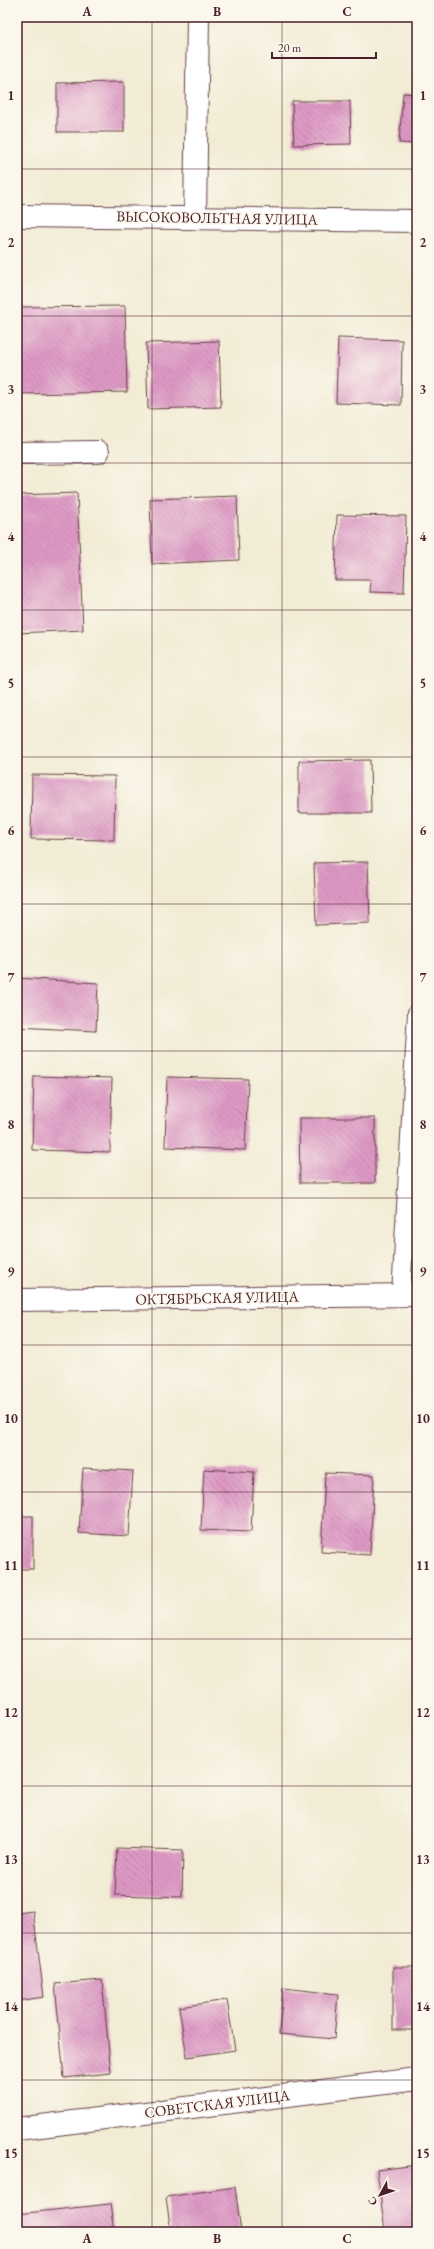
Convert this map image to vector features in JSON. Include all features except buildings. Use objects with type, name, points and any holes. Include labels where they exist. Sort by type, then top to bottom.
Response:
[{"type":"street","points":[[195,218],[198,17]]},
{"type":"street","name":"ВЫСОКОВОЛЬТНАЯ УЛИЦА","points":[[17,216],[417,221]]},
{"type":"street","points":[[17,453],[98,452]]},
{"type":"street","name":"ОКТЯБРЬСКАЯ УЛИЦА","points":[[17,1300],[409,1295]]},
{"type":"street","name":"СОВЕТСКАЯ УЛИЦА","points":[[17,2129],[417,2079]]},
{"type":"lane","points":[[409,1295],[417,1013]]}]
